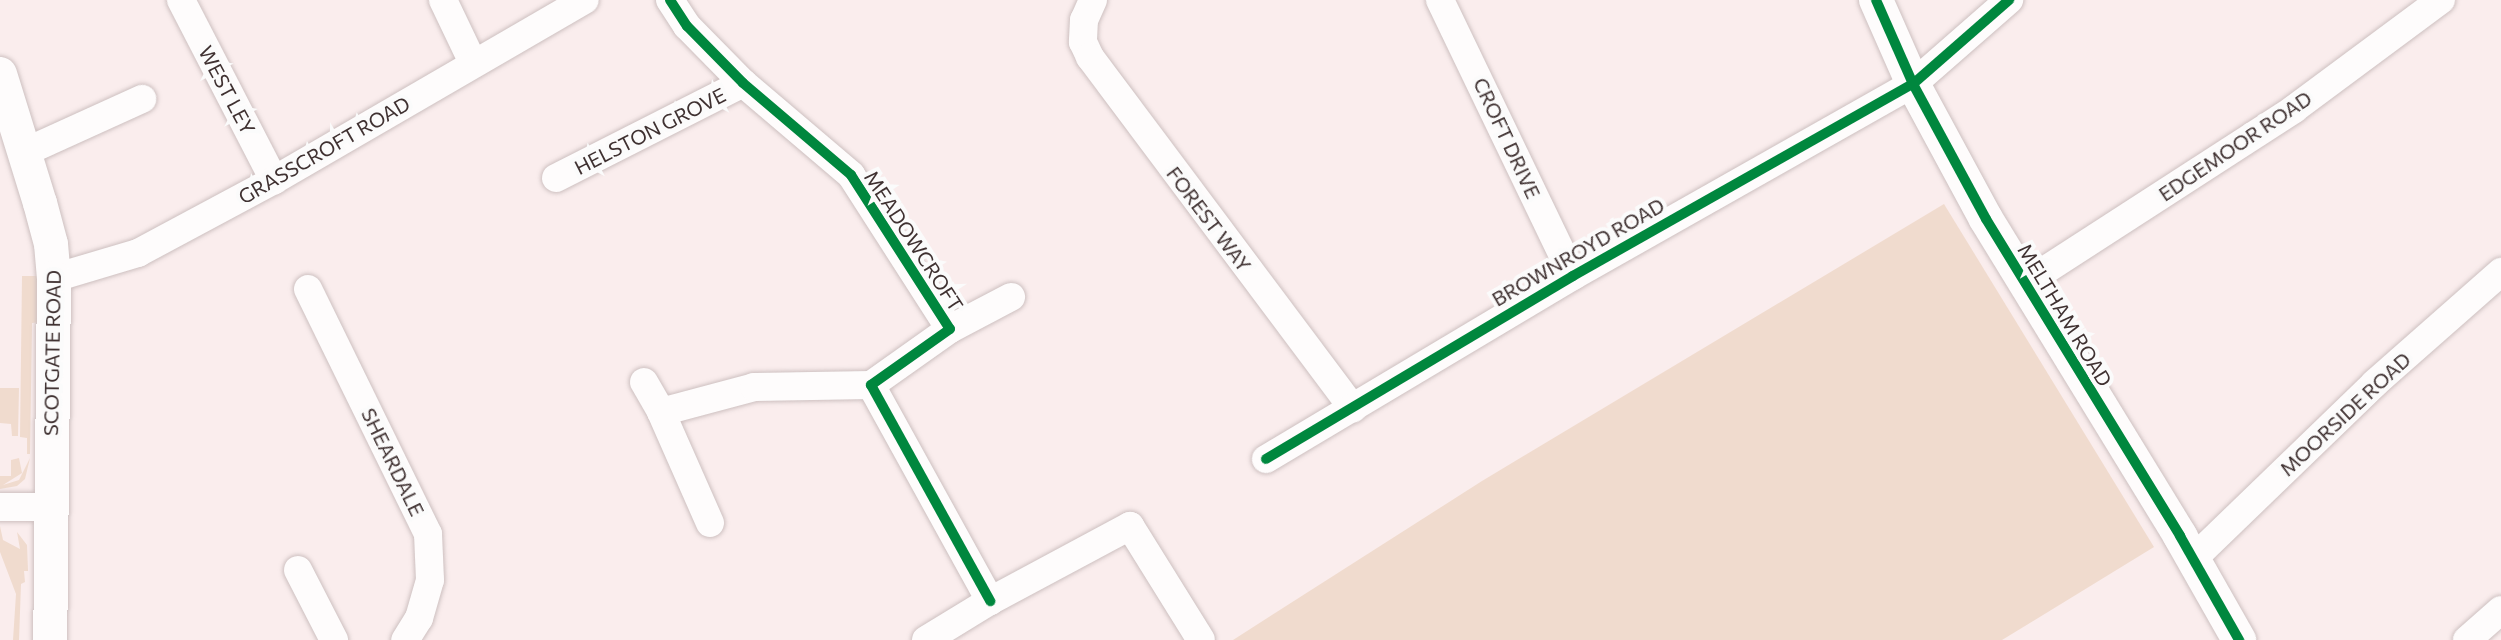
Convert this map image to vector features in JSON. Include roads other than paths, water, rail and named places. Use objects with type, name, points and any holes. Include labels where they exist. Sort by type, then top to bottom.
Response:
[{"type":"street","name":"WEST LEY","points":[[181,0],[274,180]]},
{"type":"street","points":[[443,0],[473,63]]},
{"type":"street","name":"GRASSCROFT ROAD","points":[[54,278],[138,253],[274,180],[585,0]]},
{"type":"street","name":"MEADOWCROFT","points":[[670,0],[687,26],[743,83],[851,175],[950,329]]},
{"type":"street","name":"CROFT DRIVE","points":[[1440,0],[1573,276]]},
{"type":"street","name":"MELTHAM ROAD","points":[[1876,0],[1913,84],[2024,284],[2193,559],[2239,640]]},
{"type":"street","name":"BROWNROYD ROAD","points":[[1266,459],[1807,140],[1913,84],[2009,0]]},
{"type":"street","name":"EDGEMOOR ROAD","points":[[2024,284],[2294,109],[2441,0]]},
{"type":"street","name":"FOREST WAY","points":[[1089,10],[1083,42],[1090,57],[1353,409]]},
{"type":"street","name":"SCOTGATE ROAD","points":[[0,74],[51,244],[54,278],[50,640]]},
{"type":"street","name":"HELSTON GROVE","points":[[556,178],[743,83]]},
{"type":"street","points":[[23,153],[142,99]]},
{"type":"street","name":"MOORSIDE ROAD","points":[[2193,559],[2375,383],[2501,272]]},
{"type":"street","name":"SHEARDALE","points":[[308,289],[428,534],[430,580],[412,629]]},
{"type":"street","name":"MEADOWCROFT","points":[[871,385],[950,329],[1011,297]]},
{"type":"street","points":[[644,382],[661,412],[710,523]]},
{"type":"street","points":[[661,412],[754,387],[871,385],[990,601]]},
{"type":"street","points":[[0,507],[50,507]]},
{"type":"street","points":[[926,640],[990,601],[1130,526],[1201,640]]},
{"type":"street","points":[[298,570],[334,640]]},
{"type":"street","points":[[2467,640],[2501,610]]},
{"type":"street","points":[[412,629],[437,640]]}]
